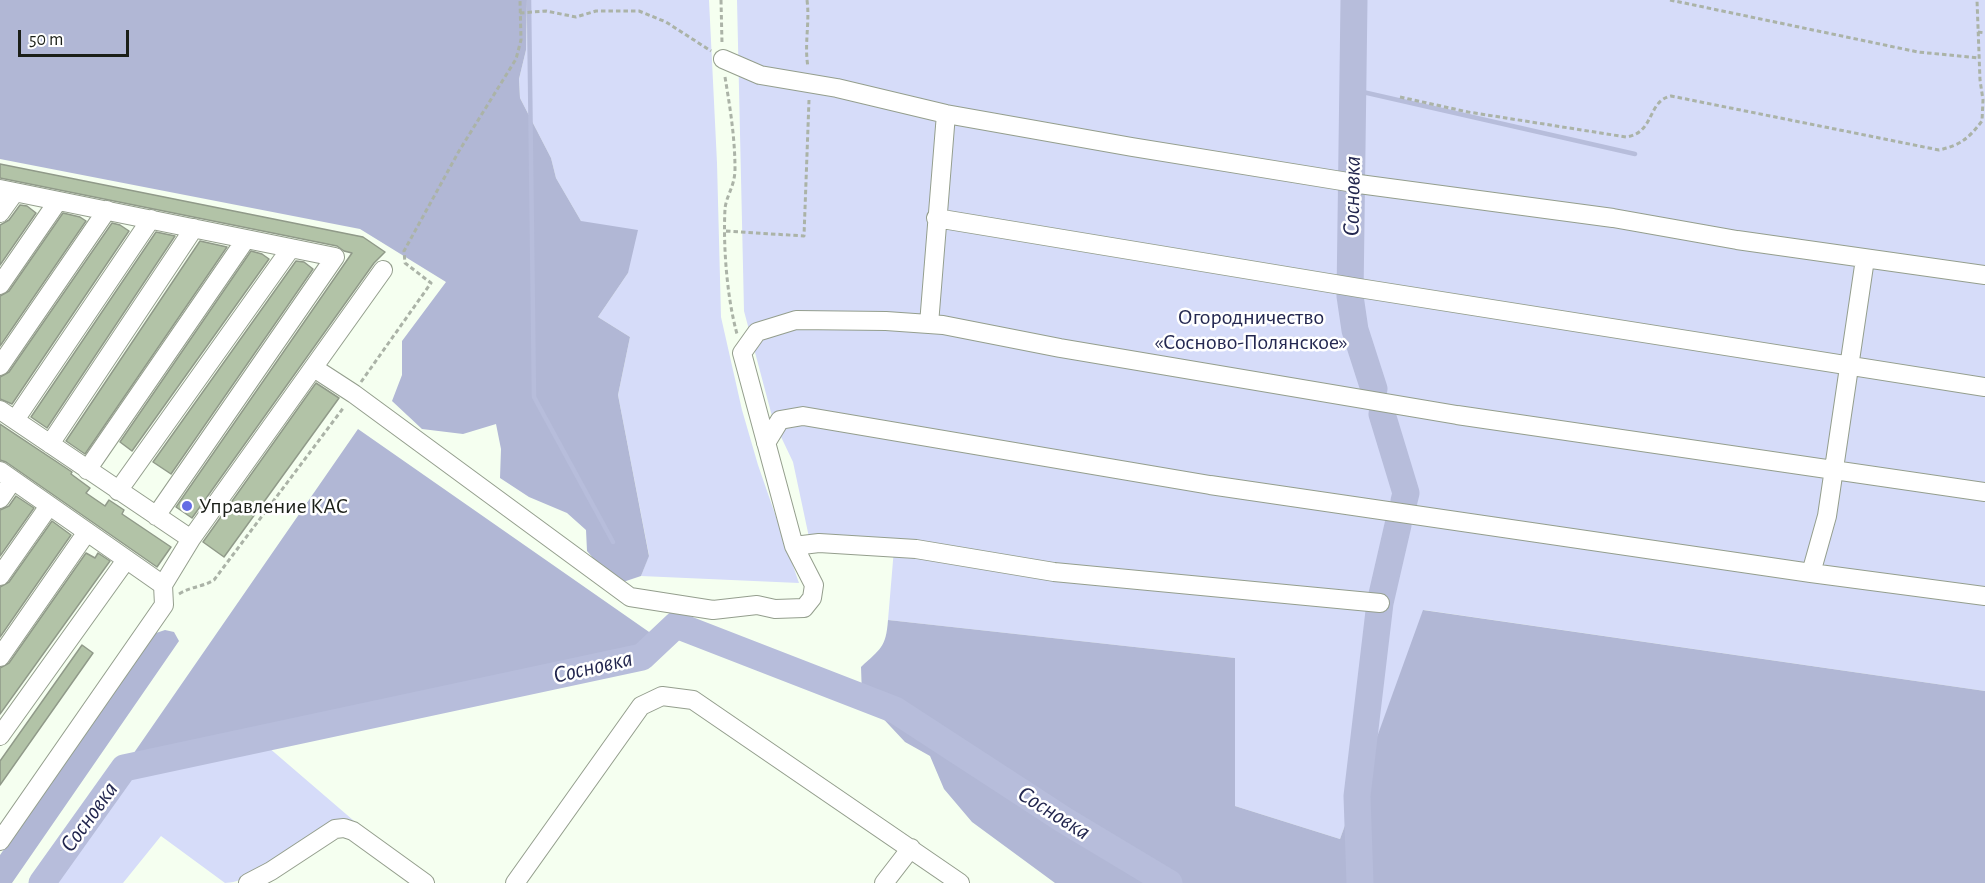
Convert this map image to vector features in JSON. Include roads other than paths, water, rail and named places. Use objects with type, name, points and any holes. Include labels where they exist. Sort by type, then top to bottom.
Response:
[{"type":"street","points":[[723,59],[760,75],[892,100],[946,114],[1132,147],[1353,183],[1613,218],[1865,259],[1985,275]]},
{"type":"street","points":[[929,324],[946,114]]},
{"type":"street","points":[[0,213],[7,190],[335,257],[156,516]]},
{"type":"street","points":[[0,285],[58,201]]},
{"type":"street","points":[[0,366],[107,210]]},
{"type":"street","points":[[936,218],[1352,287],[1985,387]]},
{"type":"street","points":[[151,219],[7,415],[191,539]]},
{"type":"street","points":[[50,444],[194,228]]},
{"type":"street","points":[[87,470],[246,239]]},
{"type":"street","points":[[118,491],[291,248]]},
{"type":"street","points":[[1811,573],[1827,516],[1865,259]]},
{"type":"street","points":[[0,841],[164,605],[163,585],[191,539],[383,270]]},
{"type":"street","points":[[314,368],[354,393],[630,597],[713,610],[757,605],[775,609],[804,608],[812,598],[814,585],[794,546],[742,352],[757,332],[796,320],[929,324],[1457,415],[1985,492]]},
{"type":"street","points":[[766,443],[780,420],[802,416],[1210,485],[1811,573],[1985,596]]},
{"type":"street","points":[[0,499],[6,476],[163,585]]},
{"type":"street","points":[[0,576],[49,506]]},
{"type":"street","points":[[0,657],[87,532]]},
{"type":"street","points":[[794,546],[819,543],[916,549],[1054,572],[1380,603]]},
{"type":"street","points":[[0,736],[126,560]]},
{"type":"street","points":[[515,883],[641,706],[662,696],[693,700],[960,883]]},
{"type":"street","points":[[248,883],[271,871],[335,829],[344,828],[352,831],[425,883]]},
{"type":"street","points":[[884,883],[911,848]]},
{"type":"waterway","points":[[529,0],[534,397],[613,542]]},
{"type":"waterway","name":"Сосновка","points":[[1354,0],[1350,296],[1355,330],[1374,389]]},
{"type":"waterway","points":[[1354,90],[1635,154]]},
{"type":"waterway","name":"Сосновка","points":[[1382,414],[1406,493],[1404,501]]},
{"type":"waterway","name":"Сосновка","points":[[1360,883],[1357,796],[1380,603],[1398,525]]},
{"type":"waterway","name":"Сосновка","points":[[42,883],[124,768],[642,657],[676,625],[895,710],[1064,820],[1169,883]]},
{"type":"place","name":"Управление КАС","points":[[187,506]]},
{"type":"park label","name":"Огородничество «Сосново-Полянское»","points":[[1251,330]]}]
